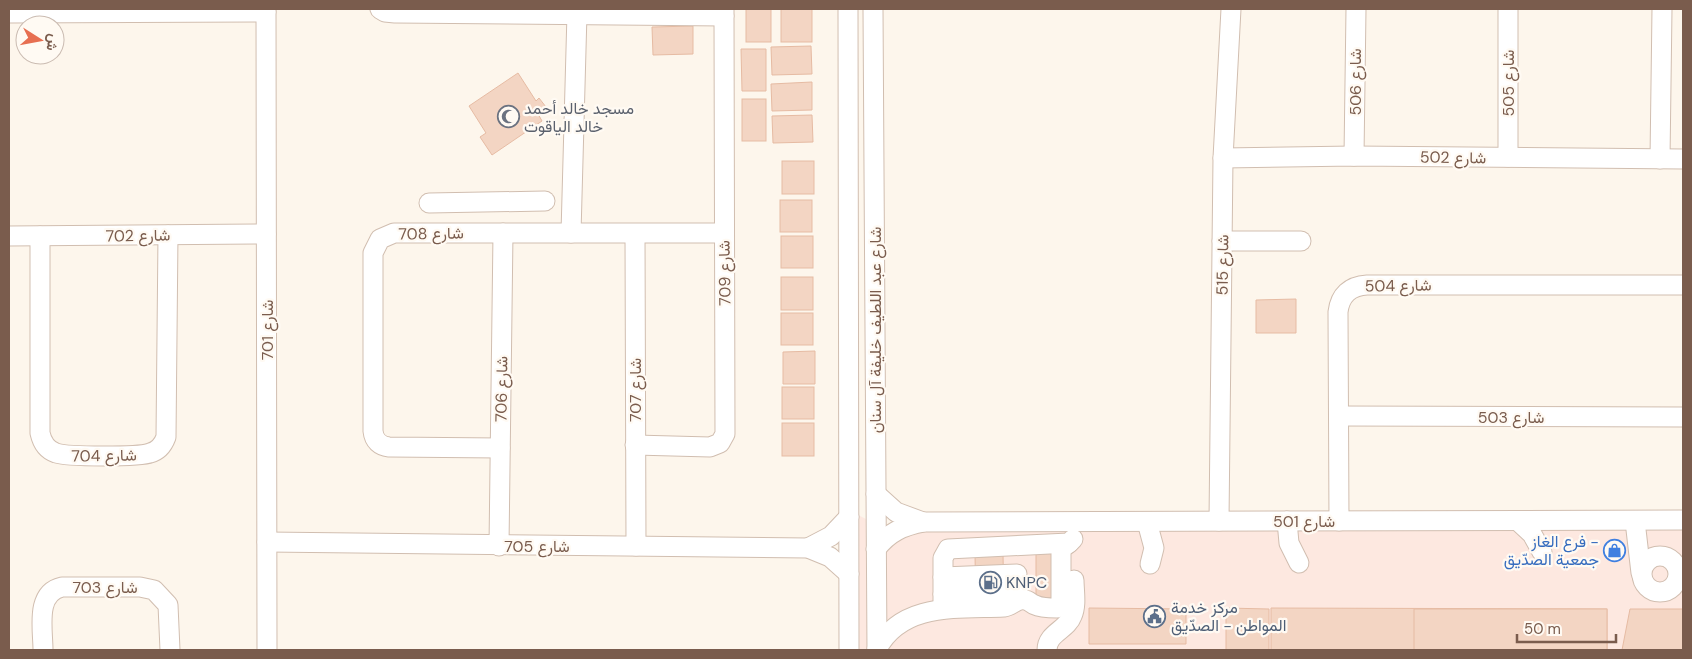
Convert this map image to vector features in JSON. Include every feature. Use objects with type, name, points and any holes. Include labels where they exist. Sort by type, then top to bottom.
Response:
[{"type":"street","name":"شارع 709","points":[[380,9],[395,13],[724,12],[726,428],[723,439],[716,446],[635,445]]},
{"type":"street","name":"شارع عبد اللطيف خليفة آل سنان","points":[[848,9],[849,650]]},
{"type":"street","name":"شارع عبد اللطيف خليفة آل سنان","points":[[873,9],[877,650]]},
{"type":"street","name":"شارع 515","points":[[1219,522],[1223,158],[1231,9]]},
{"type":"street","name":"شارع 506","points":[[1354,156],[1356,9]]},
{"type":"street","name":"شارع 505","points":[[1508,9],[1508,157]]},
{"type":"street","points":[[1660,159],[1662,9]]},
{"type":"street","points":[[9,13],[36,11],[266,10]]},
{"type":"street","name":"شارع 701","points":[[266,10],[267,650]]},
{"type":"street","points":[[571,233],[577,13]]},
{"type":"street","points":[[849,110],[857,144],[858,213],[874,233],[849,241]]},
{"type":"street","name":"شارع 502","points":[[1223,158],[1354,156],[1683,159]]},
{"type":"street","name":"شارع 706","points":[[499,546],[500,448],[512,233],[522,201]]},
{"type":"street","points":[[429,202],[545,201]]},
{"type":"street","name":"شارع 708","points":[[500,448],[389,447],[381,445],[375,440],[373,431],[373,258],[377,243],[384,236],[394,233],[724,234]]},
{"type":"street","name":"شارع 702","points":[[9,236],[266,234]]},
{"type":"street","name":"شارع 707","points":[[635,234],[636,546]]},
{"type":"street","name":"شارع 704","points":[[40,236],[40,433],[44,443],[52,451],[70,455],[146,454],[161,447],[166,438],[168,235]]},
{"type":"street","points":[[1222,241],[1302,241]]},
{"type":"street","name":"شارع 504","points":[[1340,521],[1338,312],[1341,298],[1352,288],[1367,284],[1683,285]]},
{"type":"street","name":"شارع 503","points":[[1338,416],[1683,417]]},
{"type":"street","name":"شارع 501","points":[[876,494],[896,512],[924,522],[1077,534],[1147,522],[1683,520]]},
{"type":"street","name":"شارع 705","points":[[808,548],[831,536],[849,517]]},
{"type":"street","points":[[1643,520],[1650,537],[1654,556]]},
{"type":"street","points":[[1641,573],[1645,562],[1654,556],[1667,557],[1676,565],[1678,577],[1672,587],[1659,592],[1652,591],[1642,580],[1641,573],[1643,520]]},
{"type":"street","points":[[1287,521],[1289,542],[1299,563]]},
{"type":"street","points":[[1518,521],[1532,534],[1542,552],[1551,534],[1564,521]]},
{"type":"street","name":"شارع 501","points":[[876,549],[892,532],[904,526],[924,522]]},
{"type":"street","points":[[1147,522],[1154,548],[1150,564]]},
{"type":"street","points":[[943,593],[1008,607],[1024,599],[1036,606],[1057,608],[1062,601],[1061,549],[1077,534]]},
{"type":"street","points":[[943,593],[943,554],[952,548],[1077,534]]},
{"type":"street","points":[[1047,650],[1051,638],[1069,623],[1074,610],[1074,548],[1077,534]]},
{"type":"street","name":"شارع 705","points":[[267,542],[808,548],[830,557],[849,574]]},
{"type":"street","points":[[877,650],[887,633],[903,620],[921,613],[943,593],[1018,583]]},
{"type":"street","name":"شارع 703","points":[[42,650],[43,605],[51,591],[62,587],[130,587],[154,590],[164,599],[170,612],[170,650]]},
{"type":"shaded area","points":[[858,515],[892,532],[904,526],[1683,522],[1683,650],[858,650]]},
{"type":"building","points":[[746,9],[771,9],[771,42],[746,42]]},
{"type":"building","points":[[781,9],[812,9],[812,42],[781,42]]},
{"type":"building","points":[[693,26],[693,54],[653,55],[652,27]]},
{"type":"building","points":[[811,46],[812,74],[772,75],[771,47]]},
{"type":"building","points":[[741,49],[766,49],[766,91],[742,91]]},
{"type":"building","name":"مسجد خالد أحمد خالد الياقوت","points":[[518,73],[536,101],[539,98],[546,107],[537,112],[542,121],[492,155],[480,137],[486,133],[469,106]]},
{"type":"building","points":[[812,82],[812,110],[772,111],[771,84]]},
{"type":"building","points":[[742,99],[766,99],[766,141],[742,141]]},
{"type":"building","points":[[812,115],[813,142],[773,143],[772,116]]},
{"type":"building","points":[[782,161],[814,161],[814,194],[782,194]]},
{"type":"building","points":[[780,200],[812,200],[812,232],[780,232]]},
{"type":"building","points":[[781,236],[813,236],[813,268],[781,268]]},
{"type":"building","points":[[781,277],[813,277],[813,310],[781,310]]},
{"type":"building","points":[[1296,299],[1296,333],[1256,333],[1256,300]]},
{"type":"building","points":[[781,313],[813,313],[813,345],[781,345]]},
{"type":"building","points":[[815,351],[815,384],[783,384],[783,352]]},
{"type":"building","points":[[782,387],[814,387],[814,419],[782,419]]},
{"type":"building","points":[[782,423],[814,423],[814,456],[782,456]]},
{"type":"building","points":[[1057,547],[1057,598],[1036,599],[1036,548]]},
{"type":"building","name":"KNPC","points":[[1003,554],[1004,610],[976,610],[975,555]]},
{"type":"building","points":[[1089,608],[1186,609],[1186,644],[1089,644]]},
{"type":"building","points":[[1226,608],[1269,609],[1269,650],[1226,650]]},
{"type":"building","points":[[1271,608],[1607,609],[1607,650],[1271,650]]},
{"type":"building","points":[[1414,609],[1607,609],[1607,650],[1414,650]]},
{"type":"building","points":[[1630,609],[1683,609],[1683,650],[1622,650]]},
{"type":"place","name":"مسجد خالد أحمد خالد الياقوت","points":[[508,117]]},
{"type":"place","name":"فرع الغاز - جمعية الصدّيق","points":[[1615,550]]},
{"type":"place","name":"KNPC","points":[[990,582]]},
{"type":"place","name":"مركز خدمة المواطن - الصدّيق","points":[[1155,616]]}]
